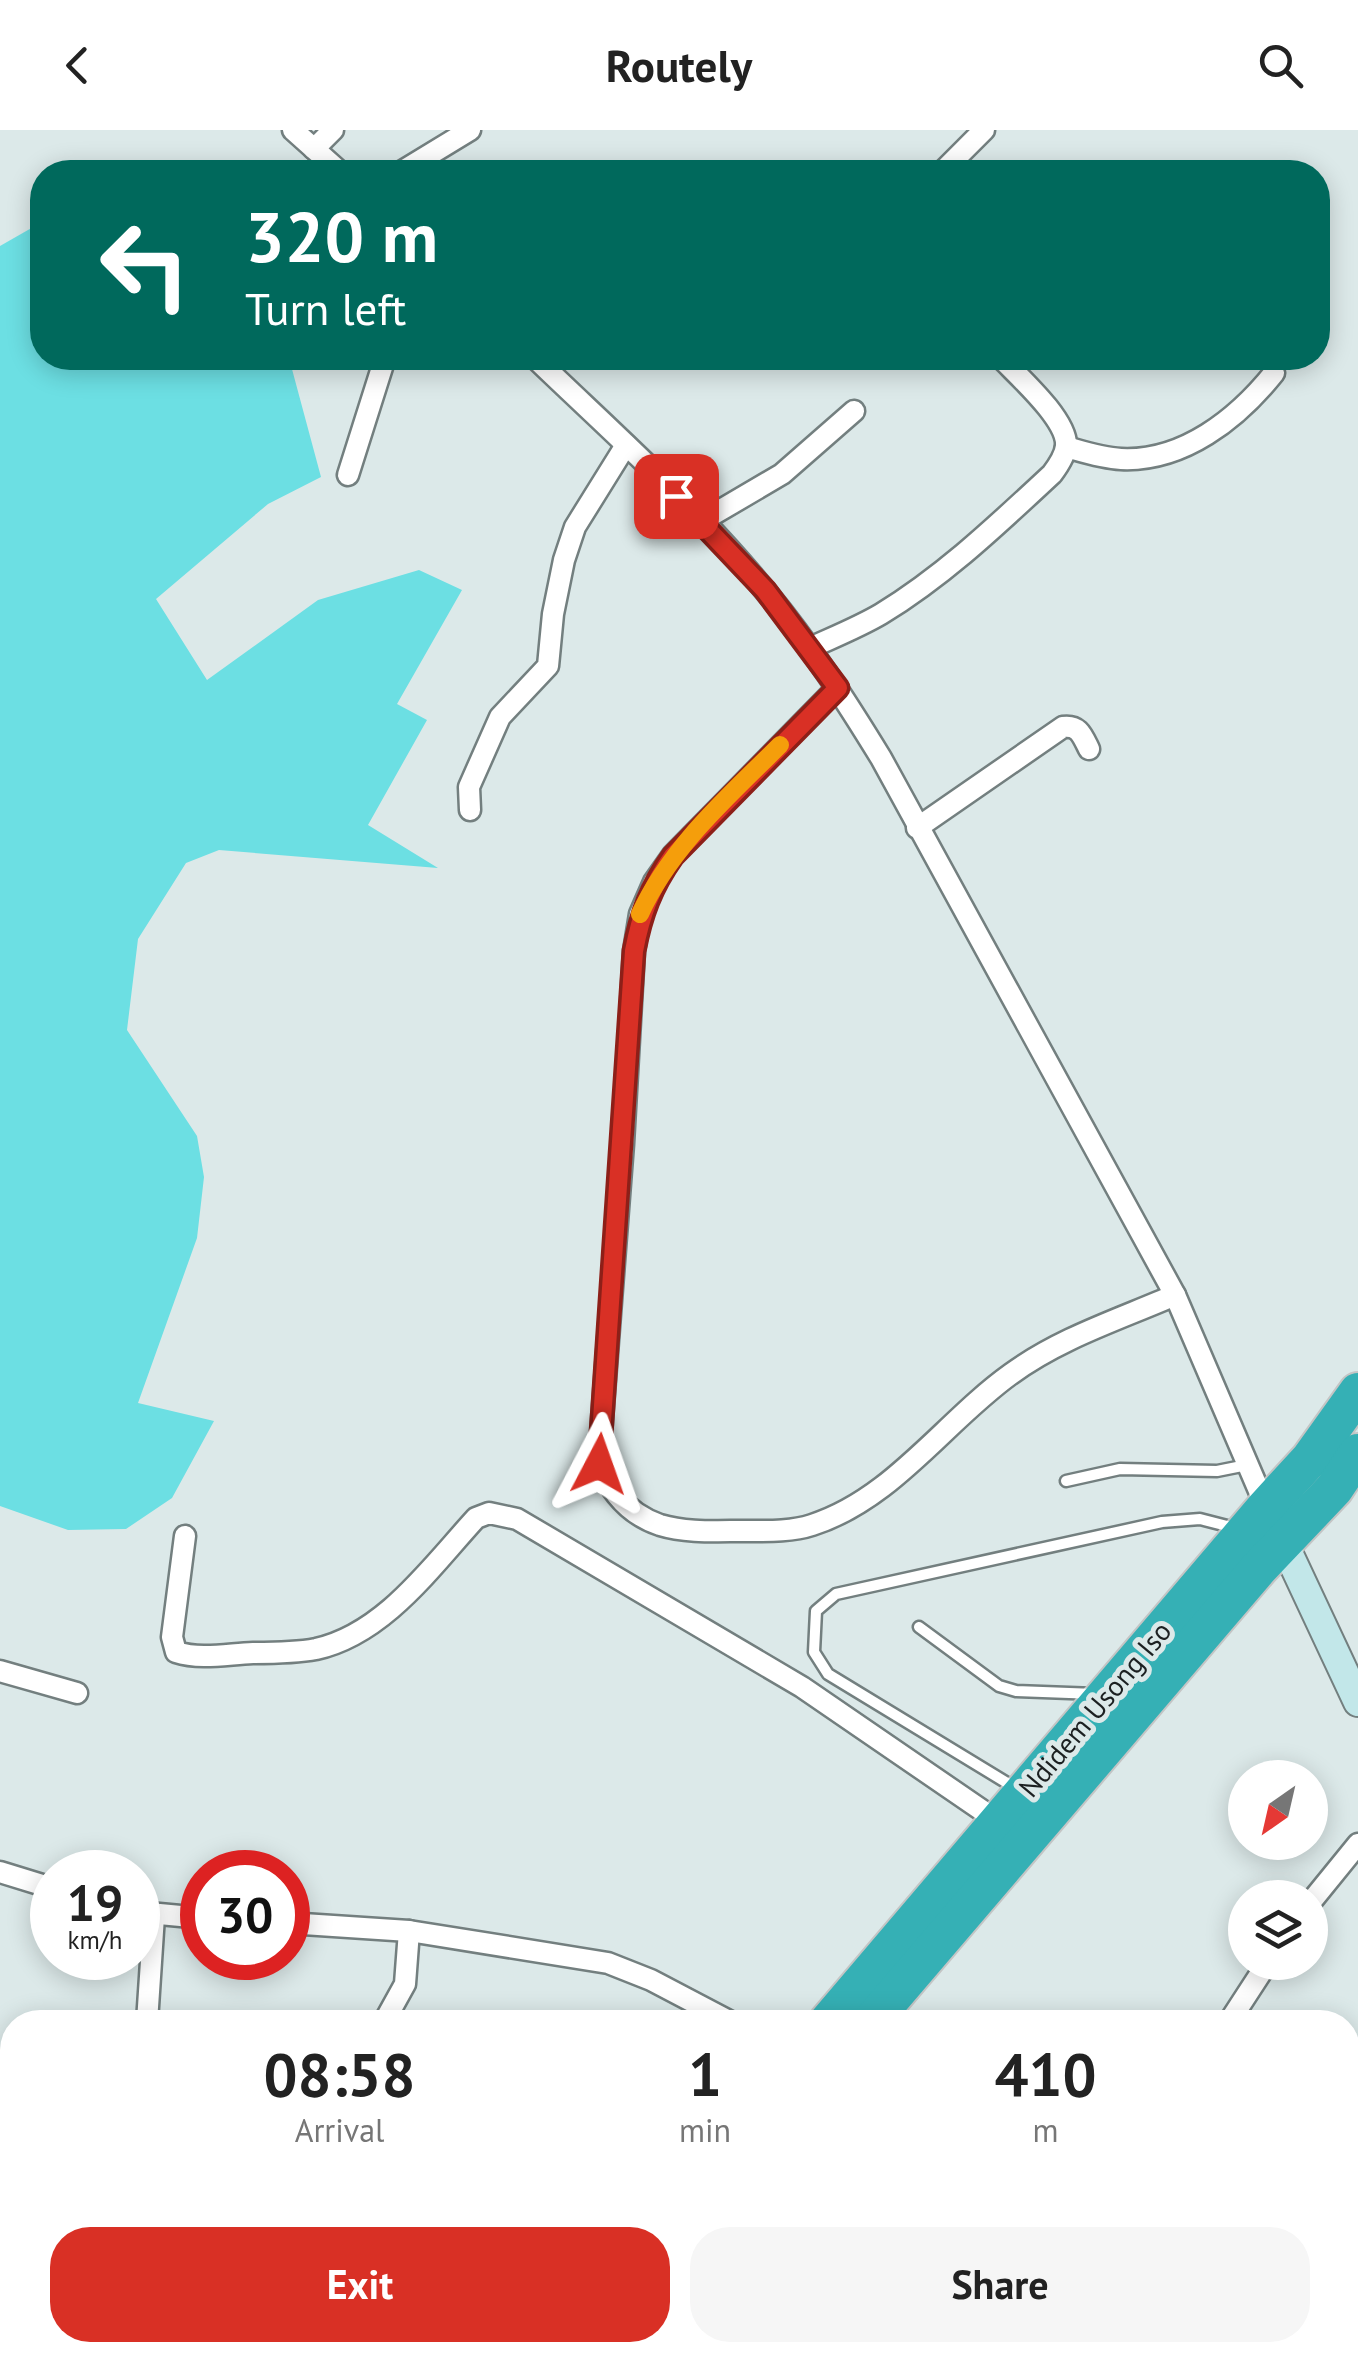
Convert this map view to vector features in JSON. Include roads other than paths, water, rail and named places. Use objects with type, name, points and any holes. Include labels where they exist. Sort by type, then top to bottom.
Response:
[{"type":"highway","name":"Ndidem Usong Iso","points":[[838,2010],[1310,1459],[1358,1392]]},
{"type":"highway","name":"Ndidem Usong Iso","points":[[880,2010],[1246,1582],[1334,1489],[1358,1454]]},
{"type":"street","points":[[293,130],[326,160]]},
{"type":"street","points":[[314,149],[333,130]]},
{"type":"street","points":[[421,160],[470,130]]},
{"type":"street","points":[[954,160],[984,130]]},
{"type":"street","points":[[348,475],[381,370]]},
{"type":"street","points":[[548,370],[702,521],[765,590],[838,688],[881,758],[1175,1295],[1248,1464],[1256,1519],[1284,1543],[1358,1702]]},
{"type":"street","points":[[810,648],[878,616],[970,550],[1052,474],[1066,447],[1064,432],[1012,370]]},
{"type":"street","points":[[1066,447],[1125,459],[1172,452],[1214,431],[1243,407],[1274,372]]},
{"type":"street","points":[[702,521],[782,474],[854,410]]},
{"type":"street","points":[[470,810],[469,786],[500,717],[548,666],[552,614],[575,527],[626,445]]},
{"type":"street","points":[[838,688],[673,856],[654,882],[640,914],[634,951],[600,1446],[599,1464],[606,1480],[636,1513],[662,1526],[708,1531],[810,1526],[858,1504],[910,1464],[1012,1373],[1054,1347],[1175,1295]]},
{"type":"street","points":[[917,828],[1062,727],[1072,726],[1081,732],[1089,748]]},
{"type":"street","points":[[185,1536],[172,1637],[176,1652],[191,1657],[278,1653],[316,1649],[374,1623],[476,1518],[489,1513],[516,1519],[802,1687],[1000,1822]]},
{"type":"street","points":[[0,1671],[77,1693]]},
{"type":"street","points":[[1328,1881],[1358,1844]]},
{"type":"street","points":[[0,1872],[30,1881]]},
{"type":"street","points":[[310,1924],[409,1931],[608,1963],[708,2010]]},
{"type":"street","points":[[392,2010],[405,1984],[409,1931]]},
{"type":"street","points":[[147,1980],[147,2010]]},
{"type":"street","points":[[1237,2010],[1256,1980]]},
{"type":"lane","points":[[1066,1480],[1120,1470],[1217,1471],[1248,1464]]},
{"type":"lane","points":[[1024,1794],[828,1674],[814,1652],[816,1611],[836,1594],[1162,1522],[1256,1519]]},
{"type":"lane","points":[[920,1627],[999,1686],[1016,1691],[1107,1695]]}]
